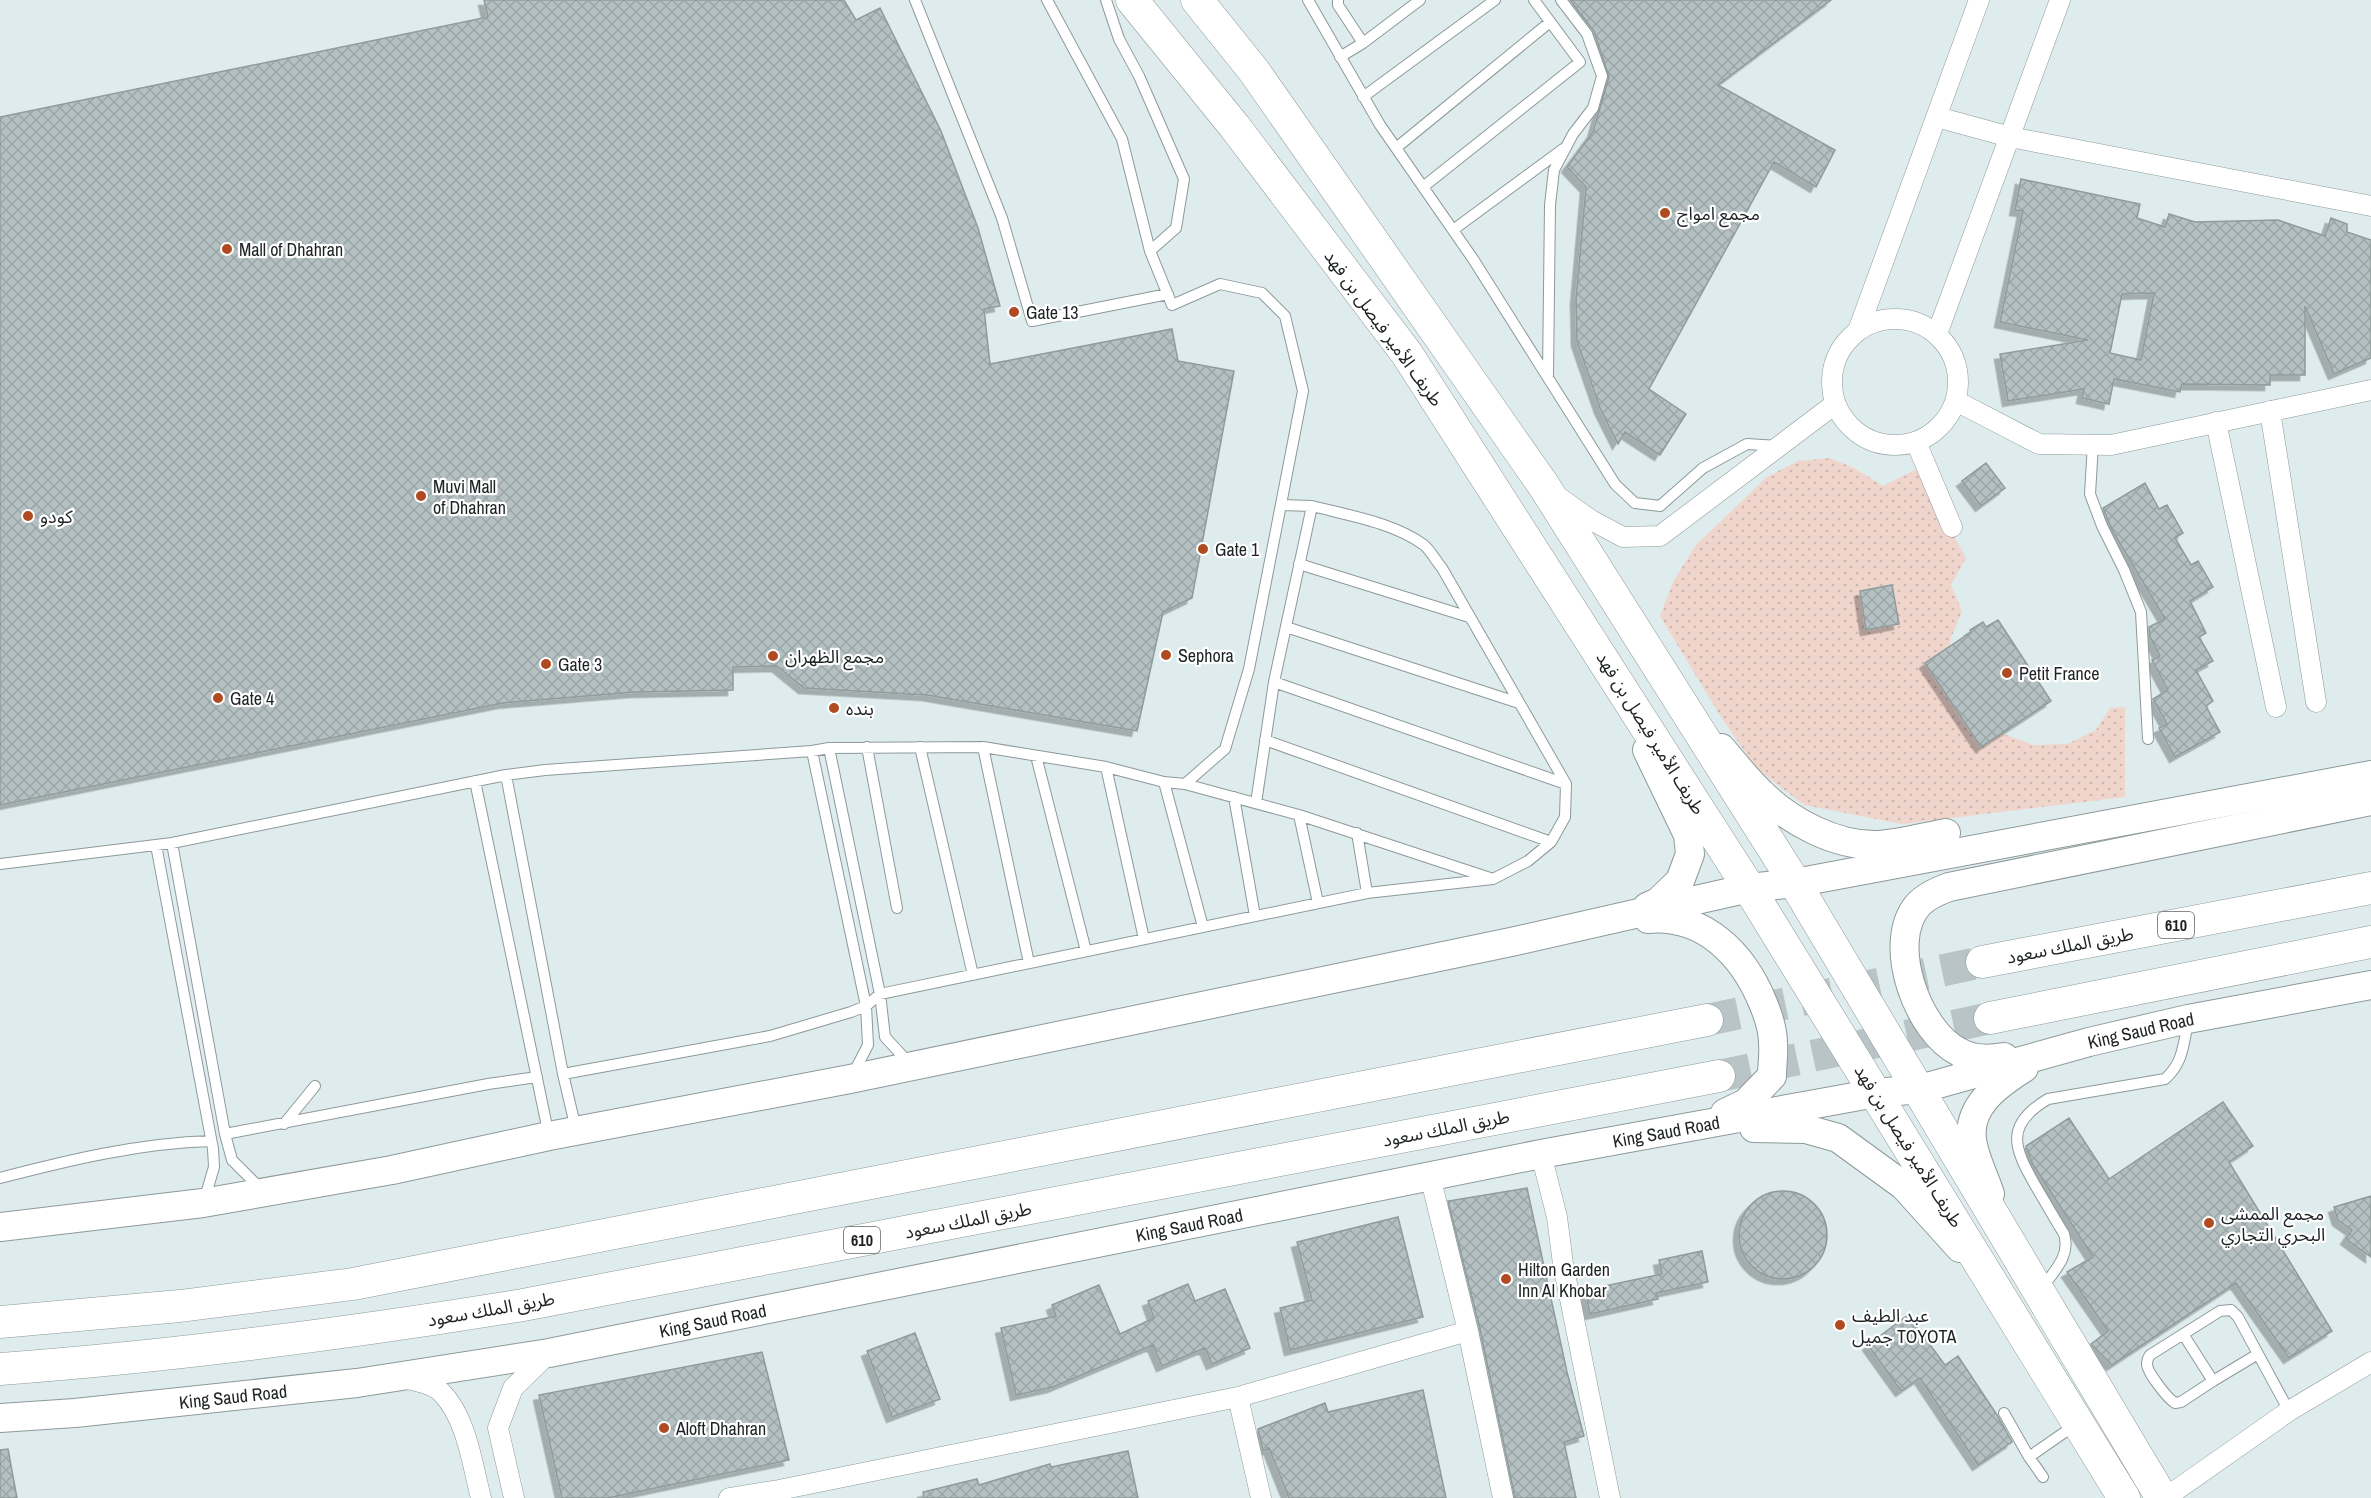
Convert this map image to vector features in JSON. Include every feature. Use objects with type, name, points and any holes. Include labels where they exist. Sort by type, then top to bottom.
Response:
[{"type":"main road","name":"طريف الأمير فيصل بن فهد","points":[[1132,0],[1235,127],[1407,354],[1749,888],[2124,1498]]},
{"type":"main road","name":"طريف الأمير فيصل بن فهد","points":[[1197,0],[1254,71],[1544,486],[1795,883],[2164,1498]]},
{"type":"main road","points":[[1601,654],[1689,835],[1690,854],[1680,881],[1658,902],[1635,914]]},
{"type":"main road","points":[[1687,709],[1761,794],[1784,812],[1817,831],[1844,841],[1877,845],[2320,767],[2371,762]]},
{"type":"main road","points":[[0,1227],[203,1203],[392,1170],[549,1136],[850,1079],[1592,924],[1749,888],[1795,883],[2371,775]]},
{"type":"main road","points":[[2089,1042],[1994,1059],[1975,1058],[1957,1052],[1928,1024],[1911,986],[1904,945],[1906,927],[1917,906],[1932,894],[1950,887],[2371,801]]},
{"type":"main road","name":"طريق الملك سعود","points":[[1982,962],[2371,888]]},
{"type":"main road","points":[[1592,924],[1665,917],[1687,922],[1705,930],[1727,946],[1747,969],[1768,1016],[1773,1042],[1772,1076],[1746,1103],[1704,1123]]},
{"type":"main road","points":[[1990,1018],[2371,942]]},
{"type":"main road","name":"King Saud Road","points":[[0,1418],[87,1412],[357,1383],[549,1353],[1541,1154],[1876,1093],[1920,1089],[2089,1042],[2188,1019],[2371,985]]},
{"type":"main road","points":[[0,1322],[180,1306],[353,1284],[1707,1020]]},
{"type":"main road","points":[[2004,1232],[1972,1144],[1971,1124],[1988,1094],[2001,1082],[2047,1054]]},
{"type":"main road","name":"طريق الملك سعود","points":[[0,1369],[202,1350],[366,1330],[524,1305],[1719,1076]]},
{"type":"main road","points":[[1641,1135],[1777,1127],[1806,1129],[1838,1138],[1904,1186],[2000,1293]]},
{"type":"street","points":[[1859,328],[1980,0]]},
{"type":"street","points":[[1937,334],[2060,0]]},
{"type":"street","points":[[1937,117],[2010,137],[2371,206]]},
{"type":"street","points":[[1899,318],[1919,323],[1937,334],[1949,348],[1956,365],[1958,383],[1956,401],[1947,418],[1934,433],[1916,442],[1897,446],[1877,444],[1859,435],[1845,422],[1835,404],[1831,383],[1834,362],[1844,343],[1859,328],[1878,320],[1899,318]]},
{"type":"street","points":[[1956,401],[2039,444],[2110,445],[2371,390]]},
{"type":"street","points":[[1544,486],[1591,520],[1623,537],[1660,536],[1835,404]]},
{"type":"street","points":[[2270,411],[2316,702]]},
{"type":"street","points":[[2216,422],[2276,707]]},
{"type":"street","points":[[1916,442],[1952,527]]},
{"type":"street","points":[[1541,1154],[1557,1217],[1563,1264],[1610,1498]]},
{"type":"street","points":[[1430,1176],[1468,1331],[1503,1498]]},
{"type":"street","points":[[729,1498],[779,1494],[1238,1396],[1468,1331]]},
{"type":"street","points":[[514,1498],[498,1428],[513,1388],[549,1353]]},
{"type":"street","points":[[2164,1498],[2289,1412],[2371,1362]]},
{"type":"street","points":[[391,1377],[421,1382],[441,1391],[462,1423],[480,1498]]},
{"type":"street","points":[[1238,1396],[1261,1498]]},
{"type":"lane","points":[[915,0],[1002,218],[1032,321],[1168,294]]},
{"type":"lane","points":[[1047,0],[1122,138],[1150,251],[1172,305],[1220,284],[1262,292],[1285,316],[1303,390],[1249,669],[1225,749],[1185,784]]},
{"type":"lane","points":[[1106,0],[1119,39],[1139,76],[1184,179],[1176,228],[1150,251]]},
{"type":"lane","points":[[1308,0],[1395,148],[1453,230],[1548,376],[1585,440],[1615,484],[1635,504],[1660,506],[1703,468],[1747,444],[1779,446]]},
{"type":"lane","points":[[1338,0],[1338,5],[1363,43]]},
{"type":"lane","points":[[1340,57],[1363,43],[1420,0]]},
{"type":"lane","points":[[1363,97],[1495,0]]},
{"type":"lane","points":[[1423,187],[1580,62],[1534,0]]},
{"type":"lane","points":[[1548,376],[1550,205],[1554,170],[1566,147],[1593,108],[1602,76],[1587,34],[1561,0]]},
{"type":"lane","points":[[1395,148],[1550,22]]},
{"type":"lane","points":[[1453,230],[1566,147]]},
{"type":"lane","points":[[2093,444],[2090,495],[2141,612],[2148,739]]},
{"type":"lane","points":[[563,1074],[770,1036],[826,1021],[866,1006],[880,994],[1367,893],[1493,879],[1528,861],[1551,842],[1565,817],[1566,784],[1442,568],[1425,546],[1404,534],[1368,520],[1312,506],[1281,505]]},
{"type":"lane","points":[[1256,803],[1274,682],[1312,506]]},
{"type":"lane","points":[[1299,564],[1469,617]]},
{"type":"lane","points":[[1286,627],[1519,703]]},
{"type":"lane","points":[[1274,682],[1566,784]]},
{"type":"lane","points":[[1265,740],[1551,842]]},
{"type":"lane","points":[[867,747],[897,908]]},
{"type":"lane","points":[[920,747],[974,975]]},
{"type":"lane","points":[[0,864],[172,843],[475,781],[544,770],[829,748],[983,747],[1106,767],[1164,782],[1185,784],[1299,815],[1493,879]]},
{"type":"lane","points":[[983,747],[1029,963]]},
{"type":"lane","points":[[829,748],[880,994],[885,1037],[912,1065]]},
{"type":"lane","points":[[812,751],[866,1006],[868,1045],[850,1079]]},
{"type":"lane","points":[[1036,756],[1086,951]]},
{"type":"lane","points":[[1106,767],[1144,939]]},
{"type":"lane","points":[[506,775],[563,1074],[577,1132]]},
{"type":"lane","points":[[475,781],[549,1136]]},
{"type":"lane","points":[[1164,782],[1203,927]]},
{"type":"lane","points":[[1234,797],[1255,916]]},
{"type":"lane","points":[[1299,815],[1318,903]]},
{"type":"lane","points":[[1357,833],[1367,893]]},
{"type":"lane","points":[[172,843],[225,1134],[232,1160],[265,1193]]},
{"type":"lane","points":[[156,845],[211,1141],[214,1167],[203,1203]]},
{"type":"lane","points":[[2040,1291],[2065,1255],[2067,1245],[2064,1234],[2019,1157],[2016,1139],[2021,1123],[2035,1107],[2048,1099],[2164,1079],[2175,1070],[2180,1060],[2188,1019]]},
{"type":"lane","points":[[225,1134],[488,1084],[537,1077]]},
{"type":"lane","points":[[284,1124],[315,1086]]},
{"type":"lane","points":[[0,1178],[60,1162],[172,1142],[211,1141]]},
{"type":"lane","points":[[2258,1354],[2181,1402],[2175,1403],[2169,1399],[2147,1367],[2146,1361],[2150,1354],[2220,1311],[2231,1310],[2238,1317],[2258,1354],[2289,1412]]},
{"type":"lane","points":[[2183,1334],[2213,1381]]},
{"type":"lane","points":[[2004,1413],[2043,1477]]},
{"type":"lane","points":[[2029,1457],[2079,1423]]},
{"type":"shaded area","points":[[1830,458],[1854,468],[1883,486],[1917,469],[1966,558],[1951,585],[1962,611],[1951,638],[1947,664],[1993,730],[2033,745],[2067,744],[2096,730],[2110,708],[2125,707],[2125,797],[1902,824],[1804,805],[1756,768],[1719,714],[1660,616],[1673,582],[1696,545],[1767,477],[1798,461]]},
{"type":"building","points":[[484,0],[844,0],[856,20],[880,8],[941,131],[978,228],[1000,306],[984,309],[990,364],[1172,329],[1178,361],[1234,371],[1192,598],[1163,612],[1137,731],[927,695],[804,688],[777,666],[733,667],[733,690],[635,692],[503,703],[0,805],[0,117],[488,17]]},
{"type":"building","name":"مجمع امواج","points":[[1570,0],[1831,0],[1718,85],[1835,150],[1816,187],[1774,162],[1649,389],[1686,414],[1660,455],[1625,432],[1618,444],[1600,408],[1577,341],[1576,299],[1586,187],[1567,167],[1593,132],[1609,77],[1594,31]]},
{"type":"building","points":[[2021,179],[2140,204],[2137,218],[2165,227],[2169,214],[2195,222],[2278,220],[2325,236],[2331,218],[2347,224],[2347,232],[2371,240],[2371,358],[2334,374],[2305,306],[2305,375],[2270,375],[2270,385],[2182,384],[2180,392],[2114,379],[2109,404],[2082,398],[2084,389],[2008,401],[2000,354],[2088,340],[2000,322],[2023,211],[2015,210]],"holes":[[[2154,293],[2141,360],[2110,353],[2122,294]]]},
{"type":"building","points":[[1986,463],[2005,488],[1981,506],[1962,481]]},
{"type":"building","points":[[2145,483],[2159,509],[2167,505],[2183,533],[2175,538],[2191,565],[2198,561],[2213,587],[2190,601],[2206,633],[2199,637],[2213,661],[2196,670],[2213,701],[2206,706],[2220,732],[2175,757],[2159,728],[2167,724],[2153,699],[2168,690],[2152,660],[2160,656],[2150,637],[2149,627],[2165,619],[2112,530],[2103,508]]},
{"type":"building","points":[[1892,585],[1899,624],[1866,630],[1860,591]]},
{"type":"building","points":[[1998,620],[2051,701],[1981,747],[1925,663],[1983,622],[1986,627]]},
{"type":"building","name":"مجمع الممشى البحري التجاري","points":[[2223,1102],[2253,1146],[2229,1162],[2332,1331],[2289,1358],[2236,1283],[2112,1365],[2091,1344],[2108,1331],[2067,1272],[2093,1257],[2032,1163],[2026,1146],[2069,1118],[2109,1179]]},
{"type":"building","points":[[1527,1188],[1567,1372],[1584,1436],[1564,1442],[1576,1498],[1515,1498],[1480,1329],[1448,1201]]},
{"type":"building","points":[[1774,1191],[1792,1191],[1808,1198],[1820,1210],[1827,1226],[1827,1244],[1820,1260],[1808,1272],[1792,1279],[1774,1279],[1758,1272],[1746,1260],[1739,1244],[1739,1226],[1746,1210],[1758,1198]]},
{"type":"building","points":[[2371,1196],[2371,1257],[2346,1239],[2352,1230],[2338,1220],[2334,1207]]},
{"type":"building","points":[[1398,1217],[1423,1317],[1290,1350],[1280,1308],[1312,1300],[1297,1242]]},
{"type":"building","points":[[1702,1251],[1708,1282],[1656,1293],[1658,1299],[1590,1314],[1585,1290],[1662,1274],[1659,1260]]},
{"type":"building","points":[[1188,1284],[1195,1301],[1225,1289],[1250,1348],[1212,1364],[1205,1348],[1162,1366],[1153,1345],[1053,1387],[1016,1395],[1001,1328],[1056,1316],[1052,1305],[1099,1285],[1120,1334],[1154,1318],[1148,1301]]},
{"type":"building","points":[[1908,1315],[1945,1365],[1958,1356],[2012,1442],[1978,1465],[1920,1378],[1901,1391],[1868,1345]]},
{"type":"building","points":[[915,1333],[940,1399],[892,1417],[867,1351]]},
{"type":"building","name":"Aloft Dhahran","points":[[762,1352],[789,1460],[608,1498],[562,1498],[539,1395]]},
{"type":"building","points":[[1423,1390],[1446,1498],[1289,1498],[1269,1448],[1263,1451],[1258,1429],[1325,1403],[1328,1412]]},
{"type":"building","points":[[8,1449],[17,1498],[0,1498],[0,1450]]},
{"type":"building","points":[[1128,1451],[1138,1498],[924,1498],[923,1492],[977,1479],[979,1485],[1050,1464],[1051,1467]]},
{"type":"tunnel","points":[[1707,1020],[1982,962]]},
{"type":"tunnel","points":[[1719,1076],[1990,1018]]},
{"type":"place","name":"مجمع امواج","points":[[1665,213]]},
{"type":"place","name":"Mall of Dhahran","points":[[227,249]]},
{"type":"place","name":"Gate 13","points":[[1014,312]]},
{"type":"place","name":"Muvi Mall of Dhahran","points":[[421,496]]},
{"type":"place","name":"كودو","points":[[28,516]]},
{"type":"place","name":"Gate 1","points":[[1203,549]]},
{"type":"place","name":"Sephora","points":[[1166,655]]},
{"type":"place","name":"مجمع الظهران","points":[[773,656]]},
{"type":"place","name":"Gate 3","points":[[546,664]]},
{"type":"place","name":"Petit France","points":[[2007,673]]},
{"type":"place","name":"Gate 4","points":[[218,698]]},
{"type":"place","name":"بنده","points":[[834,708]]},
{"type":"place","name":"مجمع الممشى البحري التجاري","points":[[2209,1223]]},
{"type":"place","name":"Hilton Garden Inn Al Khobar","points":[[1506,1279]]},
{"type":"place","name":"عبد الطيف جميل TOYOTA","points":[[1840,1325]]},
{"type":"place","name":"Aloft Dhahran","points":[[664,1428]]}]
